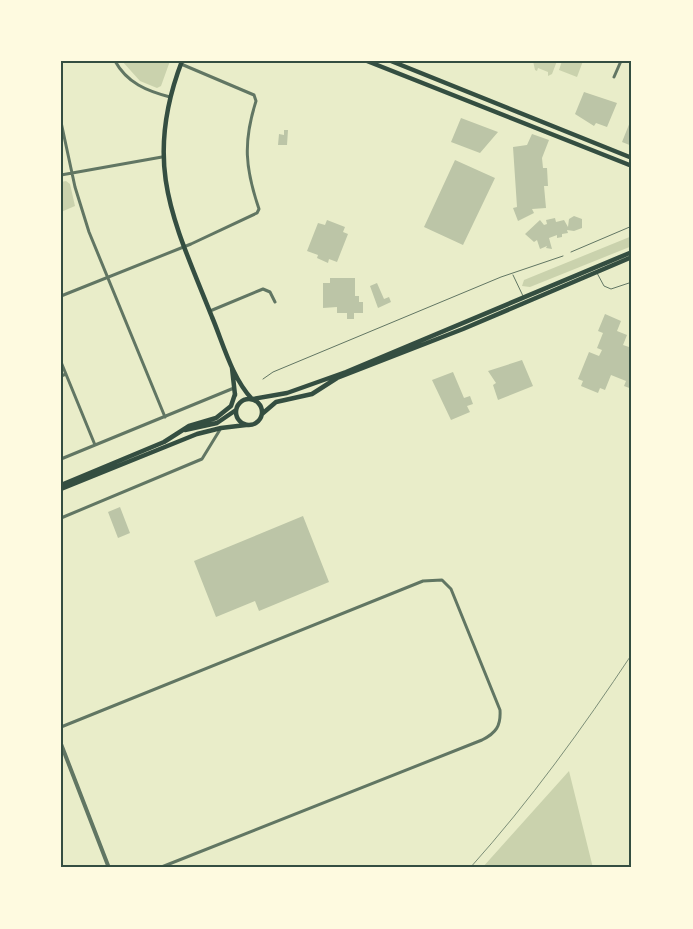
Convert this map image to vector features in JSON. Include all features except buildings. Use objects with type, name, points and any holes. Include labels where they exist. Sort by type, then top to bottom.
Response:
[{"type":"main road","points":[[367,61],[632,166]]},
{"type":"main road","points":[[391,61],[632,158]]},
{"type":"main road","points":[[181,63],[170,97],[163,132],[162,157],[170,208],[229,358],[243,388],[260,405],[262,414]]},
{"type":"main road","points":[[473,103],[476,95]]},
{"type":"main road","points":[[596,270],[632,252]]},
{"type":"main road","points":[[61,489],[183,440],[221,428],[257,422],[262,414],[276,402],[312,394],[338,378],[596,270],[632,257]]},
{"type":"main road","points":[[182,431],[217,423],[237,409],[243,400],[287,393],[346,372],[507,308]]},
{"type":"main road","points":[[229,358],[239,419],[246,425]]},
{"type":"main road","points":[[61,485],[153,447],[189,426],[223,414],[233,403],[235,394]]},
{"type":"street","points":[[115,61],[134,83],[170,97]]},
{"type":"street","points":[[614,77],[621,61]]},
{"type":"street","points":[[61,296],[184,247],[257,213],[259,209],[247,170],[246,145],[256,101],[252,92],[181,63]]},
{"type":"street","points":[[61,122],[81,208],[165,418]]},
{"type":"street","points":[[61,175],[162,157]]},
{"type":"street","points":[[210,311],[263,289],[270,292],[275,302]]},
{"type":"street","points":[[61,362],[95,445]]},
{"type":"street","points":[[61,376],[66,374]]},
{"type":"street","points":[[61,459],[235,388]]},
{"type":"street","points":[[61,518],[202,460],[221,428]]},
{"type":"street","points":[[61,727],[422,581],[442,580],[451,589],[500,710],[500,722],[496,730],[482,740],[159,868]]},
{"type":"street","points":[[61,744],[109,868]]},
{"type":"lane","points":[[571,252],[632,226]]},
{"type":"lane","points":[[263,379],[273,372],[512,274],[563,256]]},
{"type":"lane","points":[[596,270],[604,286],[611,289],[632,282]]},
{"type":"lane","points":[[512,274],[525,300]]},
{"type":"green space","points":[[122,61],[170,61],[161,86],[157,88],[140,81]]},
{"type":"green space","points":[[533,61],[557,61],[552,74],[548,76],[548,72],[538,68],[537,71],[535,70]]},
{"type":"green space","points":[[562,61],[583,61],[577,77],[559,70]]},
{"type":"green space","points":[[66,181],[70,184],[75,206],[61,212],[61,182]]},
{"type":"green space","points":[[632,236],[632,246],[530,287],[522,286],[524,280]]},
{"type":"green space","points":[[569,771],[593,868],[482,868]]},
{"type":"railway","points":[[470,868],[514,817],[555,764],[632,654]]}]
